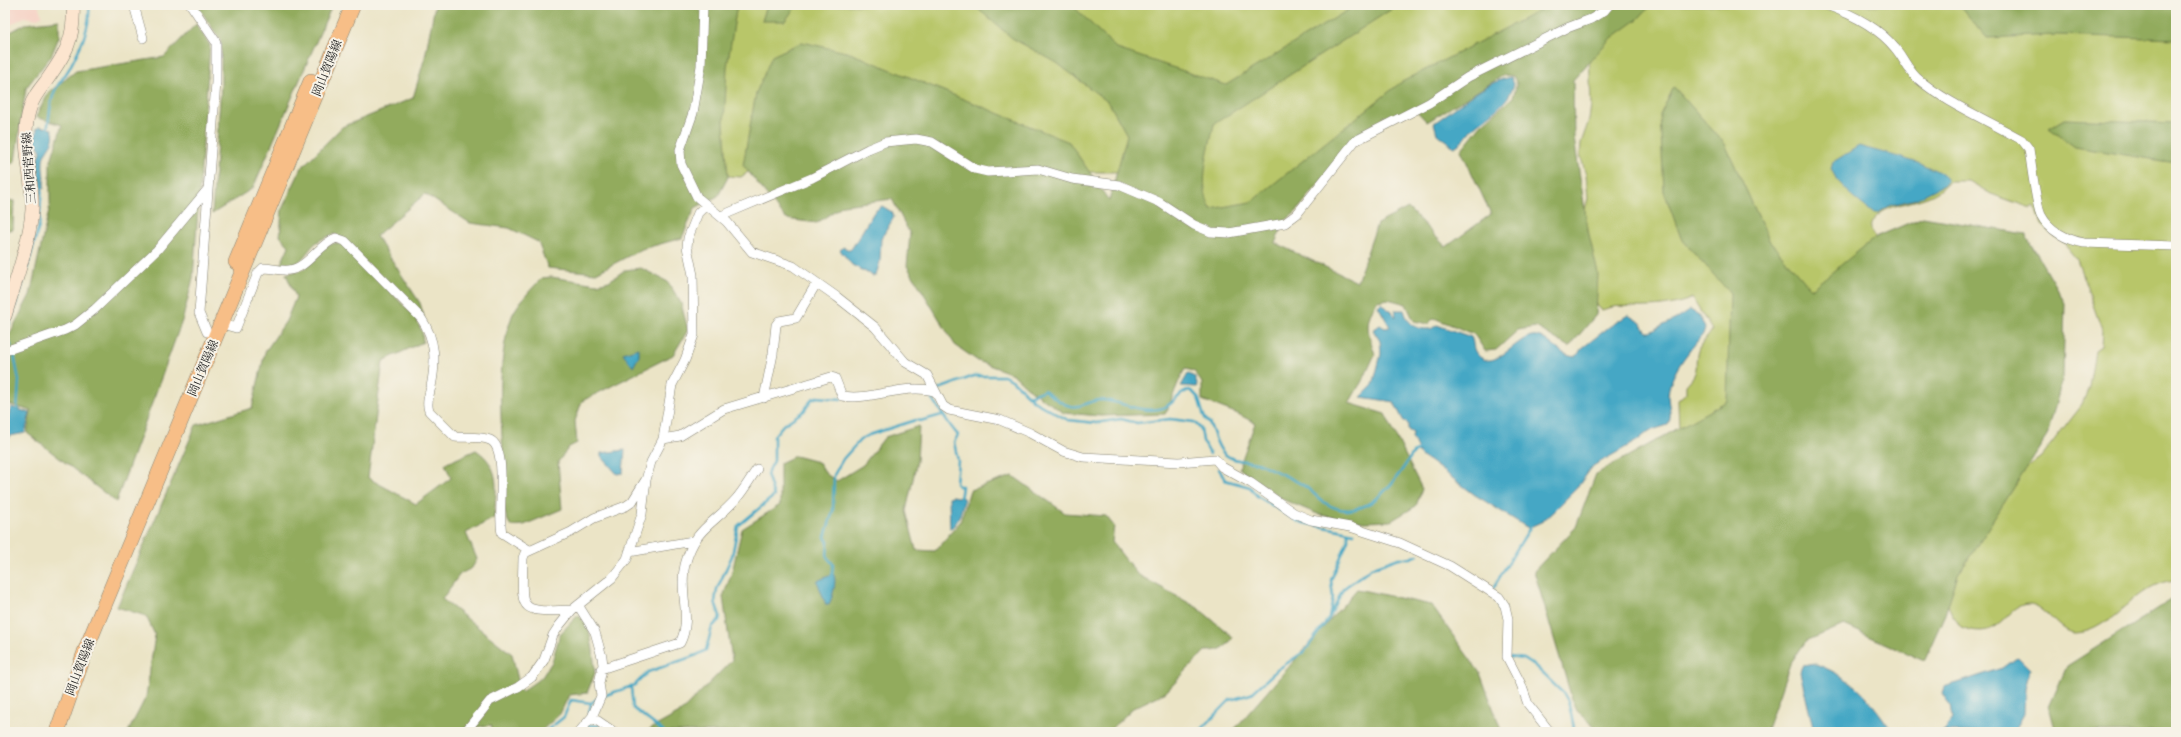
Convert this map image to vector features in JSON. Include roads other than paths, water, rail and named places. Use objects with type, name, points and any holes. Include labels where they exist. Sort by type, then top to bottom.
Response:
[{"type":"main road","name":"三和西菅野線","points":[[5,316],[32,212],[31,179],[26,140],[26,119],[35,95],[66,53],[73,31],[72,5]]},
{"type":"main road","name":"岡山賀陽線","points":[[47,732],[72,658],[342,5]]},
{"type":"main road","name":"岡山賀陽線","points":[[57,732],[86,649],[353,5]]},
{"type":"street","points":[[134,5],[143,38]]},
{"type":"street","points":[[192,5],[216,42],[216,82],[199,313],[207,332]]},
{"type":"street","points":[[703,5],[701,66],[693,113],[680,150],[681,164],[698,197],[721,216],[752,252],[793,266],[816,284],[837,297],[875,327],[905,362],[927,375],[931,380],[934,391],[943,406],[949,410],[1000,420],[1030,433],[1063,451],[1083,457],[1179,462],[1215,459],[1222,467],[1251,483],[1294,513],[1311,520],[1373,533],[1425,553],[1450,566],[1499,597],[1505,606],[1508,618],[1507,656],[1522,684],[1528,704],[1550,732]]},
{"type":"street","points":[[721,216],[812,178],[868,149],[885,142],[916,140],[932,142],[975,169],[988,172],[1038,169],[1072,179],[1119,185],[1159,202],[1194,225],[1211,232],[1229,233],[1286,223],[1305,204],[1347,148],[1355,142],[1429,103],[1468,77],[1566,28],[1591,19],[1604,11],[1609,5]]},
{"type":"street","points":[[1826,5],[1840,10],[1873,27],[1895,48],[1916,77],[1939,94],[2022,140],[2029,149],[2041,215],[2052,228],[2071,240],[2084,243],[2176,246]]},
{"type":"street","points":[[5,351],[64,330],[90,313],[157,250],[208,189]]},
{"type":"street","points":[[465,732],[490,701],[518,687],[532,676],[544,660],[552,635],[575,607],[620,570],[629,552],[642,514],[646,480],[651,462],[663,439],[672,386],[685,360],[694,335],[693,275],[687,247],[688,238],[698,213],[706,205]]},
{"type":"street","points":[[222,324],[236,328],[258,273],[263,268],[289,270],[300,267],[327,241],[336,238],[345,241],[421,318],[430,330],[435,354],[434,372],[427,405],[429,411],[455,437],[484,438],[491,440],[496,445],[499,451],[499,518],[502,533],[529,550]]},
{"type":"street","points":[[764,398],[773,354],[776,325],[779,321],[796,318],[816,284]]},
{"type":"street","points":[[663,439],[680,436],[724,409],[831,377],[835,378],[842,396],[854,398],[911,389],[934,391]]},
{"type":"street","points":[[602,669],[680,644],[686,624],[683,575],[693,541],[702,529],[718,518],[736,498],[757,469]]},
{"type":"street","points":[[575,607],[543,611],[526,606],[522,600],[523,558],[529,550],[571,532],[594,518],[626,506],[632,502],[646,480]]},
{"type":"street","points":[[629,552],[693,541]]},
{"type":"street","points":[[575,607],[595,632],[602,657],[602,669],[599,683],[600,697],[592,717],[579,732]]},
{"type":"street","points":[[592,717],[614,732]]},
{"type":"water","points":[[1511,77],[1514,84],[1507,98],[1497,109],[1472,129],[1460,143],[1454,147],[1437,134],[1434,123],[1471,96],[1491,84]]},
{"type":"water","points":[[40,126],[52,129],[53,134],[52,142],[43,160],[44,188],[41,188],[37,165],[41,151],[35,141],[37,128]]},
{"type":"water","points":[[1859,146],[1922,164],[1934,169],[1943,175],[1947,180],[1945,184],[1916,199],[1891,205],[1878,213],[1873,213],[1854,198],[1837,180],[1831,169],[1833,162]]},
{"type":"water","points":[[882,206],[892,212],[894,217],[881,239],[880,262],[876,275],[873,276],[852,265],[840,250],[843,247],[850,250],[852,248],[874,212]]},
{"type":"water","points":[[1382,303],[1396,317],[1395,310],[1404,310],[1407,318],[1416,327],[1430,329],[1437,325],[1471,337],[1475,352],[1484,359],[1491,360],[1507,352],[1522,340],[1537,336],[1567,355],[1577,356],[1581,349],[1609,327],[1628,315],[1641,323],[1647,332],[1650,332],[1678,318],[1690,310],[1699,315],[1705,328],[1703,334],[1681,362],[1673,378],[1668,395],[1670,414],[1668,425],[1649,431],[1637,441],[1593,466],[1576,489],[1557,508],[1543,521],[1528,528],[1475,495],[1428,460],[1421,457],[1412,438],[1413,433],[1408,430],[1408,424],[1403,420],[1394,402],[1361,397],[1373,385],[1381,354],[1380,341],[1373,330],[1380,325],[1385,328],[1390,327],[1378,306]]},
{"type":"water","points":[[639,348],[639,356],[633,367],[623,353]]},
{"type":"water","points":[[1188,374],[1194,376],[1198,387],[1181,386]]},
{"type":"water","points":[[11,407],[30,413],[25,433],[10,436],[5,446],[5,428]]},
{"type":"water","points":[[625,450],[623,473],[617,474],[601,456],[601,453]]},
{"type":"water","points":[[952,496],[963,498],[964,501],[958,520],[950,529],[949,497]]},
{"type":"water","points":[[834,575],[835,586],[829,605],[826,605],[817,581]]},
{"type":"water","points":[[2018,657],[2030,669],[2025,689],[2024,714],[2014,732],[1942,732],[1952,719],[1950,706],[1942,693],[1944,687],[2003,668]]},
{"type":"water","points":[[1816,664],[1842,677],[1860,691],[1893,732],[1814,732],[1800,672],[1802,666]]},
{"type":"waterway","points":[[47,130],[51,102],[55,89],[68,70],[87,29],[89,5]]},
{"type":"waterway","points":[[5,336],[21,289],[39,226],[42,186]]},
{"type":"waterway","points":[[6,335],[11,346]]},
{"type":"waterway","points":[[14,355],[19,380],[17,411]]},
{"type":"waterway","points":[[939,389],[974,376],[1004,376],[1012,380],[1035,402],[1068,420],[1096,423],[1121,419],[1137,423],[1170,419],[1194,422],[1201,429],[1203,441],[1210,454]]},
{"type":"waterway","points":[[1029,396],[1044,390],[1060,402],[1074,407],[1102,400],[1152,410],[1164,408],[1181,394],[1189,390],[1196,395],[1205,419],[1210,424],[1218,444],[1225,455],[1236,460],[1260,464],[1291,478],[1309,489],[1327,504],[1341,509],[1354,509],[1366,505],[1378,497],[1398,476],[1413,453],[1420,450]]},
{"type":"waterway","points":[[926,393],[934,401],[958,435],[954,442],[958,461],[956,483],[958,486],[962,486],[960,500]]},
{"type":"waterway","points":[[603,696],[635,685],[648,672],[697,655],[706,650],[712,627],[719,620],[720,616],[715,602],[717,589],[732,556],[738,526],[774,496],[767,474],[774,461],[774,436],[783,425],[804,411],[812,399],[817,397],[841,399]]},
{"type":"waterway","points":[[832,577],[833,564],[827,557],[828,542],[825,537],[833,511],[834,475],[843,459],[860,440],[869,435],[916,420],[920,421],[942,415]]},
{"type":"waterway","points":[[1219,469],[1225,480],[1250,487],[1257,496],[1299,522],[1354,533]]},
{"type":"waterway","points":[[1493,588],[1531,526]]},
{"type":"waterway","points":[[1199,732],[1230,700],[1251,694],[1277,670],[1305,651],[1329,618],[1333,597],[1331,580],[1348,540],[1348,532]]},
{"type":"waterway","points":[[1329,618],[1343,589],[1371,568],[1399,558],[1411,558],[1418,555]]},
{"type":"waterway","points":[[1498,604],[1504,622]]},
{"type":"waterway","points":[[1509,657],[1524,659],[1536,667],[1564,694],[1568,701],[1575,732]]},
{"type":"waterway","points":[[631,687],[633,708],[664,732]]},
{"type":"waterway","points":[[545,732],[564,717],[571,700],[591,703],[597,699]]},
{"type":"waterway","points":[[589,713],[591,703]]},
{"type":"waterway","points":[[588,725],[599,726]]}]
